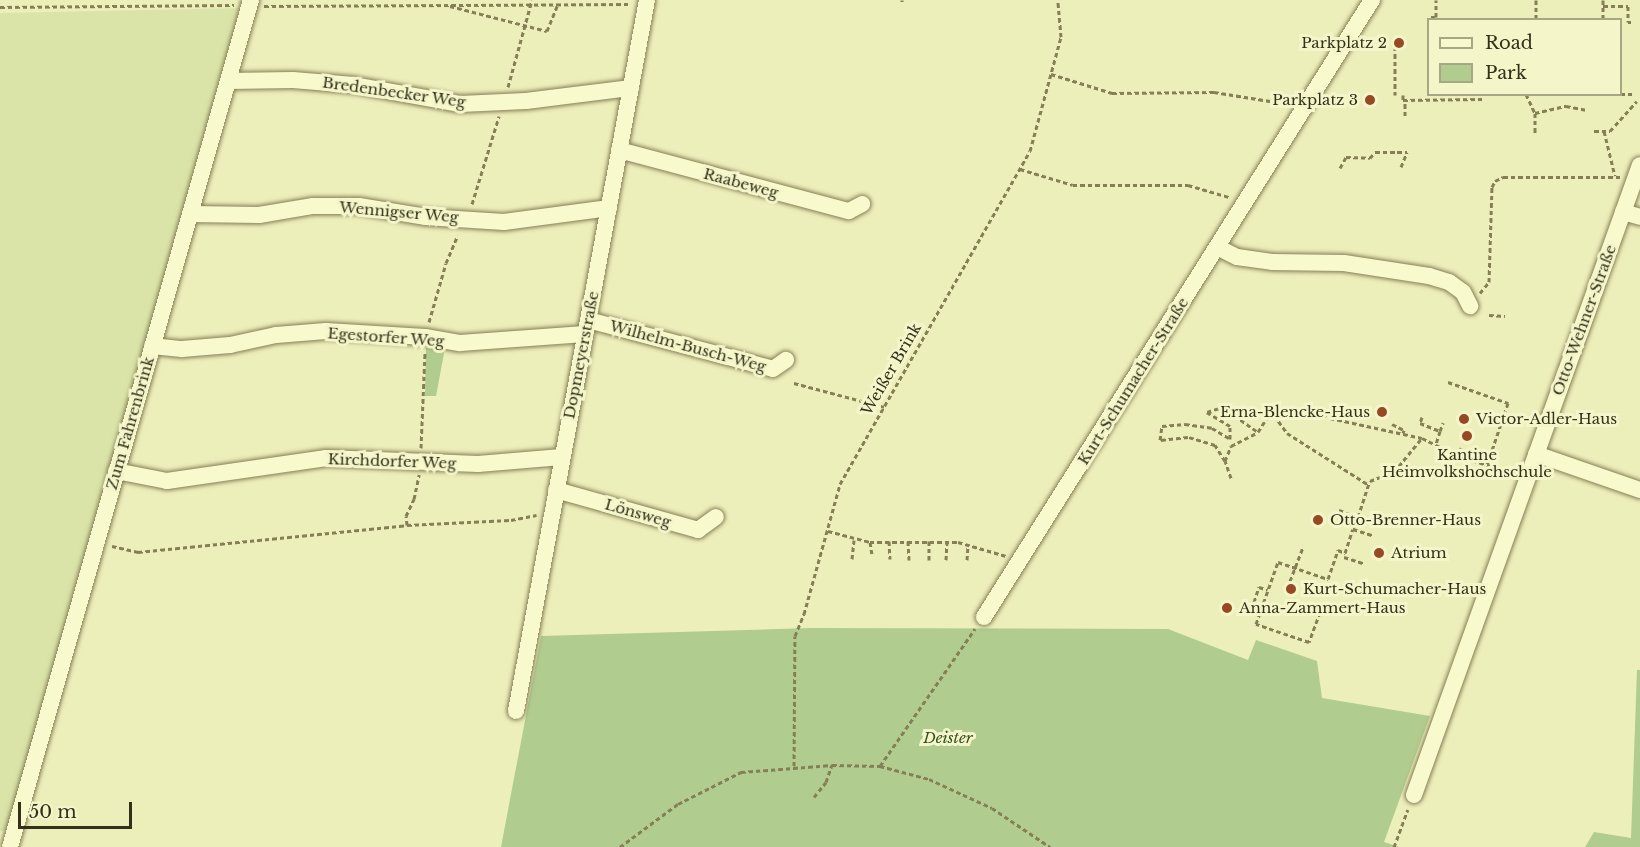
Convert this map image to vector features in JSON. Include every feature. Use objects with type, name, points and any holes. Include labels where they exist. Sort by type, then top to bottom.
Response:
[{"type":"street","name":"Kurt-Schumacher-Straße","points":[[984,616],[1372,0]]},
{"type":"street","name":"Dopmeyerstraße","points":[[516,711],[647,2]]},
{"type":"street","name":"Zum Fahrenbrink","points":[[10,847],[250,3]]},
{"type":"street","name":"Bredenbecker Weg","points":[[228,81],[293,80],[354,85],[460,104],[526,101],[631,88]]},
{"type":"street","name":"Raabeweg","points":[[619,150],[849,211],[862,204]]},
{"type":"street","name":"Otto-Wehner-Straße","points":[[1414,795],[1638,171]]},
{"type":"street","name":"Wennigser Weg","points":[[189,214],[259,214],[313,206],[359,206],[426,217],[504,222],[609,208]]},
{"type":"street","points":[[1623,212],[1640,217]]},
{"type":"street","points":[[1217,247],[1237,256],[1272,262],[1344,263],[1429,276],[1449,282],[1463,292],[1470,306]]},
{"type":"street","name":"Egestorfer Weg","points":[[152,346],[182,349],[230,345],[276,335],[326,331],[425,337],[460,343],[586,327]]},
{"type":"street","name":"Wilhelm-Busch-Weg","points":[[586,327],[773,369],[786,360]]},
{"type":"street","points":[[1536,454],[1640,490]]},
{"type":"street","name":"Kirchdorfer Weg","points":[[116,471],[167,481],[326,458],[478,464],[562,457]]},
{"type":"street","name":"Lönsweg","points":[[556,490],[698,530],[716,517]]},
{"type":"path","name":"Weißer Brink","points":[[794,766],[795,636],[804,614],[840,484],[1030,151],[1060,37],[1058,0]]},
{"type":"path","points":[[1431,17],[1436,17],[1436,0]]},
{"type":"path","points":[[1536,0],[1536,18]]},
{"type":"path","points":[[1603,0],[1603,18]]},
{"type":"path","points":[[0,7],[250,3],[647,2]]},
{"type":"path","points":[[445,4],[547,31],[558,4]]},
{"type":"path","points":[[1603,6],[1628,6],[1628,22],[1631,22]]},
{"type":"path","points":[[1395,39],[1395,95]]},
{"type":"path","points":[[1051,74],[1112,93],[1214,92],[1305,107]]},
{"type":"path","points":[[1622,94],[1633,94]]},
{"type":"path","points":[[1403,95],[1403,100],[1482,99]]},
{"type":"path","points":[[1527,96],[1535,113],[1535,135]]},
{"type":"path","points":[[1405,116],[1406,99]]},
{"type":"path","points":[[1594,131],[1610,131],[1637,101]]},
{"type":"path","points":[[1535,113],[1568,106],[1586,110]]},
{"type":"path","points":[[1604,131],[1616,177]]},
{"type":"path","points":[[1340,168],[1346,158],[1370,158],[1375,152],[1407,151],[1401,167]]},
{"type":"path","points":[[1020,169],[1073,185],[1188,185],[1246,201]]},
{"type":"path","points":[[1470,306],[1489,282],[1492,187],[1495,181],[1503,177],[1616,177],[1638,171]]},
{"type":"path","points":[[1490,315],[1505,316]]},
{"type":"path","points":[[1448,382],[1508,403],[1487,465]]},
{"type":"path","points":[[794,383],[884,407]]},
{"type":"path","points":[[1231,478],[1225,461],[1215,445],[1188,437],[1160,440],[1162,426],[1185,424],[1212,428],[1230,439],[1230,426],[1207,412],[1222,407],[1258,432]]},
{"type":"path","points":[[1225,461],[1231,446],[1258,432],[1272,414],[1287,433],[1369,485]]},
{"type":"path","points":[[1323,414],[1330,418],[1422,438],[1458,456],[1527,478]]},
{"type":"path","points":[[1422,417],[1420,423],[1440,431]]},
{"type":"path","points":[[1435,445],[1443,423]]},
{"type":"path","points":[[1392,424],[1404,430],[1403,433]]},
{"type":"path","points":[[1344,556],[1370,481],[1394,472],[1422,438]]},
{"type":"path","points":[[1458,456],[1461,448]]},
{"type":"path","points":[[407,525],[406,516],[414,499],[421,460]]},
{"type":"path","points":[[1339,510],[1358,517]]},
{"type":"path","points":[[96,542],[138,552],[407,525],[511,520],[544,513]]},
{"type":"path","points":[[1353,529],[1374,537]]},
{"type":"path","points":[[827,531],[854,540],[870,542],[947,540],[1020,560]]},
{"type":"path","points":[[852,559],[854,540]]},
{"type":"path","points":[[929,540],[929,560]]},
{"type":"path","points":[[946,560],[947,540]]},
{"type":"path","points":[[889,541],[890,559]]},
{"type":"path","points":[[908,541],[909,560]]},
{"type":"path","points":[[870,542],[872,554]]},
{"type":"path","points":[[967,560],[968,544]]},
{"type":"path","points":[[1290,581],[1303,547]]},
{"type":"path","points":[[1320,612],[1309,642],[1256,624],[1278,562],[1328,579],[1338,550],[1344,556],[1365,564]]},
{"type":"path","points":[[1254,602],[1259,586],[1268,590]]},
{"type":"path","points":[[880,765],[984,616]]},
{"type":"path","points":[[814,797],[826,782],[832,765]]},
{"type":"path","points":[[620,847],[678,804],[741,772],[794,766],[832,765],[880,765],[929,779],[992,808],[1050,847]]},
{"type":"path","points":[[1394,847],[1414,795]]},
{"type":"green space","points":[[242,8],[7,831],[0,831],[0,13]]},
{"type":"green space","points":[[426,348],[445,348],[436,396],[425,396]]},
{"type":"green space","name":"Deister","points":[[811,628],[1168,629],[1248,660],[1256,640],[1317,661],[1322,698],[1430,716],[1384,842],[1399,847],[501,847],[541,636]]},
{"type":"green space","points":[[1637,670],[1640,670],[1640,847],[1585,847],[1594,832],[1631,838]]},
{"type":"place","name":"Parkplatz 2","points":[[1399,43]]},
{"type":"place","name":"Parkplatz 3","points":[[1370,100]]},
{"type":"place","name":"Erna-Blencke-Haus","points":[[1382,412]]},
{"type":"place","name":"Victor-Adler-Haus","points":[[1464,419]]},
{"type":"place","name":"Kantine Heimvolkshochschule","points":[[1467,436]]},
{"type":"place","name":"Otto-Brenner-Haus","points":[[1318,520]]},
{"type":"place","name":"Atrium","points":[[1379,553]]},
{"type":"place","name":"Kurt-Schumacher-Haus","points":[[1291,589]]},
{"type":"place","name":"Anna-Zammert-Haus","points":[[1227,608]]}]
